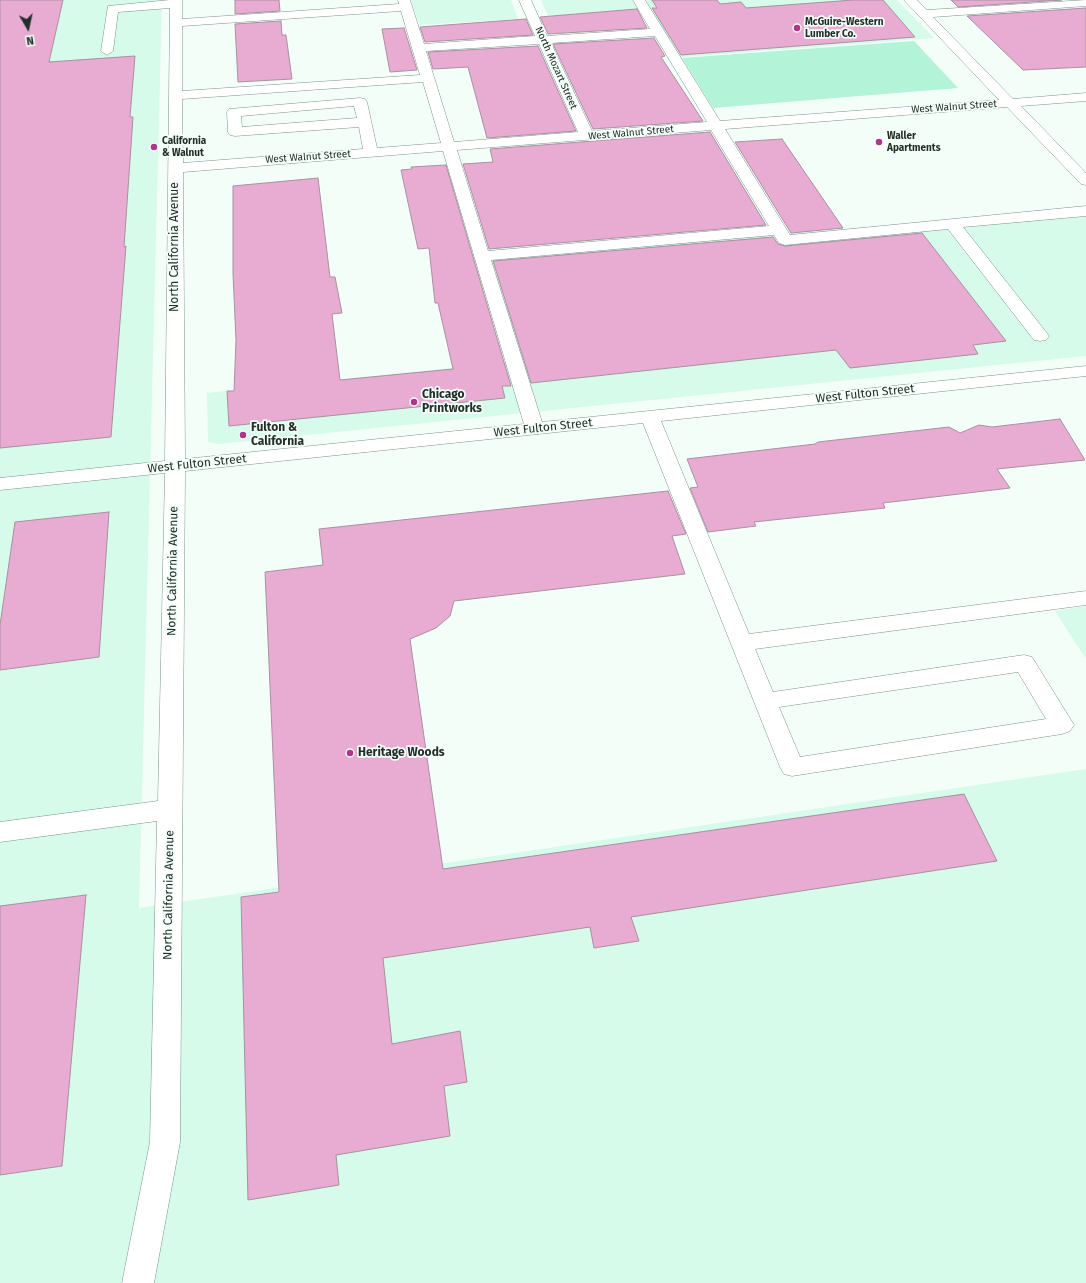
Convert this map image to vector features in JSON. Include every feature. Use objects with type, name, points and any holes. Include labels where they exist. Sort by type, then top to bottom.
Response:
[{"type":"street","points":[[296,0],[299,14]]},
{"type":"street","name":"North Mozart Street","points":[[525,0],[587,136]]},
{"type":"street","points":[[639,0],[785,240],[1086,211]]},
{"type":"street","points":[[910,0],[1086,181]]},
{"type":"street","points":[[107,51],[112,9],[176,2]]},
{"type":"street","name":"North California Avenue","points":[[138,1283],[165,1142],[175,466],[176,2]]},
{"type":"street","points":[[923,14],[1086,2]]},
{"type":"street","points":[[175,23],[299,14],[405,4],[535,429]]},
{"type":"street","points":[[418,48],[659,32]]},
{"type":"street","points":[[175,96],[428,78]]},
{"type":"street","name":"West Walnut Street","points":[[175,168],[1086,97]]},
{"type":"street","points":[[364,122],[235,132],[234,112],[360,102],[371,153]]},
{"type":"street","points":[[952,224],[1040,336]]},
{"type":"street","points":[[482,256],[779,230]]},
{"type":"street","name":"West Fulton Street","points":[[0,484],[1086,371]]},
{"type":"street","points":[[650,417],[792,767],[1062,725],[1024,662],[766,701]]},
{"type":"street","points":[[742,643],[1086,598]]},
{"type":"street","points":[[0,832],[170,809]]},
{"type":"shaded area","points":[[0,0],[162,0],[139,908],[1086,769],[1086,1283],[0,1283]]},
{"type":"shaded area","points":[[411,0],[511,0],[518,19],[420,25]]},
{"type":"shaded area","points":[[541,0],[897,0],[934,38],[672,58],[642,10],[548,16]]},
{"type":"shaded area","points":[[1086,209],[1086,356],[218,444],[208,442],[207,393],[510,362],[479,259]]},
{"type":"shaded area","points":[[1086,606],[1086,659],[1055,611]]},
{"type":"green space","points":[[914,41],[958,88],[713,108],[682,58]]},
{"type":"building","points":[[0,0],[63,0],[49,62],[135,56],[130,117],[133,117],[124,247],[126,246],[111,437],[0,448]]},
{"type":"building","points":[[235,0],[279,0],[280,11],[235,14]]},
{"type":"building","points":[[652,0],[717,0],[720,4],[741,2],[746,8],[853,0],[883,0],[915,37],[681,55],[652,8],[657,8]]},
{"type":"building","points":[[951,0],[1062,0],[958,7]]},
{"type":"building","points":[[1086,8],[1086,67],[1023,70],[967,16]]},
{"type":"building","points":[[637,9],[647,28],[548,34],[540,17]]},
{"type":"building","points":[[526,19],[533,35],[425,42],[420,27]]},
{"type":"building","points":[[281,21],[282,35],[286,35],[292,79],[238,82],[235,24]]},
{"type":"building","points":[[404,28],[417,70],[390,72],[382,29]]},
{"type":"building","points":[[654,38],[665,56],[661,57],[703,121],[593,129],[553,44]]},
{"type":"building","points":[[538,46],[576,131],[487,138],[468,67],[433,69],[428,52]]},
{"type":"building","points":[[710,132],[766,225],[489,249],[463,164],[493,162],[490,149]]},
{"type":"building","points":[[782,139],[843,228],[791,233],[735,142]]},
{"type":"building","points":[[446,165],[511,386],[502,386],[505,398],[229,426],[227,391],[234,391],[236,340],[233,274],[233,186],[318,178],[330,277],[335,277],[342,313],[332,314],[340,380],[453,369],[438,303],[435,303],[429,248],[418,249],[401,170],[412,169],[411,167]]},
{"type":"building","points":[[922,233],[1006,341],[973,345],[978,354],[850,368],[836,350],[531,383],[493,261],[773,237],[778,244],[785,246]]},
{"type":"building","points":[[1060,419],[1085,460],[997,469],[1010,488],[883,503],[885,508],[754,522],[756,526],[708,532],[690,488],[698,487],[687,459],[949,427],[960,433],[979,425],[992,427]]},
{"type":"building","points":[[668,491],[686,534],[672,536],[685,574],[454,601],[450,616],[436,628],[410,639],[443,869],[964,794],[997,861],[631,917],[639,941],[594,948],[590,927],[383,958],[392,1044],[460,1031],[467,1082],[444,1086],[450,1136],[336,1155],[339,1185],[248,1200],[241,897],[279,892],[265,572],[323,565],[319,529]]},
{"type":"building","points":[[109,512],[99,657],[0,670],[0,625],[15,522]]},
{"type":"building","points":[[86,895],[62,1166],[0,1175],[0,906]]},
{"type":"place","name":"McGuire-Western Lumber Co.","points":[[797,28]]},
{"type":"place","name":"Waller Apartments","points":[[879,142]]},
{"type":"place","name":"California & Walnut","points":[[154,147]]},
{"type":"place","name":"Chicago Printworks","points":[[414,402]]},
{"type":"place","name":"Fulton & California","points":[[243,435]]},
{"type":"place","name":"Heritage Woods","points":[[350,753]]}]
